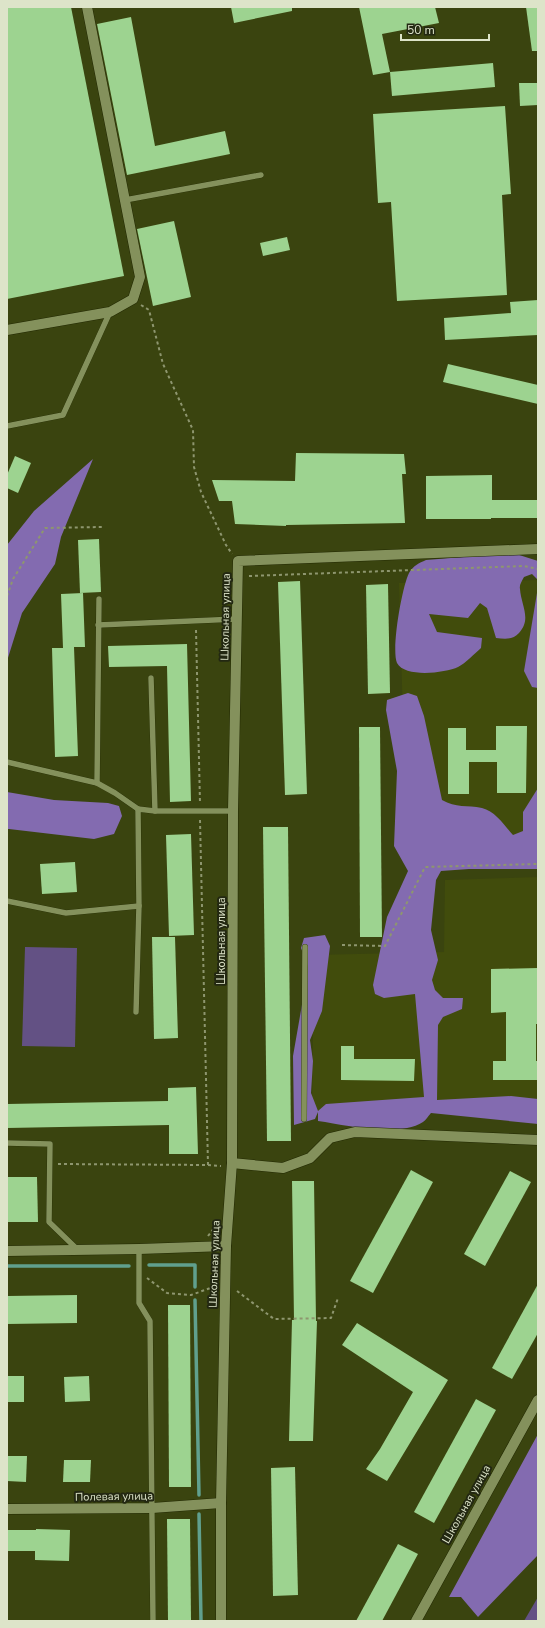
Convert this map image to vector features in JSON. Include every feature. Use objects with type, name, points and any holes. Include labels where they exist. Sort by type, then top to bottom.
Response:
[{"type":"street","points":[[7,330],[110,312],[133,299],[140,277],[87,7]]},
{"type":"street","name":"Школьная улица","points":[[221,1621],[221,1502],[225,1282],[232,1163],[233,811],[238,561],[538,549]]},
{"type":"street","points":[[232,1163],[283,1168],[310,1158],[330,1138],[355,1132],[538,1140]]},
{"type":"street","points":[[7,1251],[226,1246]]},
{"type":"street","name":"Школьная улица","points":[[416,1621],[538,1400]]},
{"type":"street","name":"Полевая улица","points":[[7,1509],[152,1508],[221,1502]]},
{"type":"lane","points":[[125,200],[260,175]]},
{"type":"lane","points":[[7,426],[63,415],[110,312]]},
{"type":"lane","points":[[97,783],[99,599]]},
{"type":"lane","points":[[98,625],[237,618]]},
{"type":"lane","points":[[152,678],[155,811]]},
{"type":"lane","points":[[7,762],[97,783],[138,809],[155,811],[233,811]]},
{"type":"lane","points":[[136,1012],[139,906],[138,809]]},
{"type":"lane","points":[[7,901],[66,912],[139,906]]},
{"type":"lane","points":[[304,1119],[305,947]]},
{"type":"lane","points":[[7,1143],[50,1144],[48,1222],[78,1250]]},
{"type":"lane","points":[[139,1249],[139,1303],[150,1321],[153,1621]]},
{"type":"path","points":[[133,299],[149,310],[163,364],[193,430],[194,467],[201,492],[226,545],[238,561]]},
{"type":"path","points":[[7,596],[13,579],[45,528],[102,527]]},
{"type":"path","points":[[238,576],[524,566],[538,569]]},
{"type":"path","points":[[196,621],[208,1166]]},
{"type":"path","points":[[342,945],[385,946],[425,867],[538,864]]},
{"type":"path","points":[[49,1164],[221,1166]]},
{"type":"path","points":[[204,1240],[215,1229],[216,1221]]},
{"type":"path","points":[[139,1272],[167,1293],[191,1295],[225,1282],[274,1319],[331,1318],[338,1298]]},
{"type":"shaded area","points":[[93,459],[61,537],[55,564],[22,613],[7,661],[7,545],[34,511]]},
{"type":"shaded area","points":[[513,553],[538,561],[538,580],[532,574],[524,577],[520,584],[525,612],[525,622],[519,633],[511,638],[496,638],[487,608],[480,603],[468,618],[429,614],[437,632],[482,638],[481,648],[458,667],[444,671],[426,673],[408,671],[401,668],[397,663],[396,656],[396,632],[403,591],[406,580],[412,568],[426,560]]},
{"type":"shaded area","points":[[538,580],[538,852],[407,854],[399,583]]},
{"type":"shaded area","points":[[538,587],[538,688],[532,687],[524,671]]},
{"type":"shaded area","points":[[408,693],[417,696],[424,716],[442,800],[447,803],[477,807],[487,810],[499,819],[513,835],[523,831],[523,812],[538,788],[538,869],[469,869],[441,871],[436,880],[431,930],[438,960],[432,980],[435,990],[443,998],[463,998],[462,1009],[443,1017],[438,1025],[437,1100],[511,1096],[538,1099],[538,1124],[431,1113],[423,1122],[412,1127],[386,1130],[318,1121],[318,1112],[315,1119],[294,1125],[293,1056],[308,966],[301,948],[304,938],[325,935],[330,946],[322,1011],[310,1040],[313,1061],[311,1093],[318,1111],[326,1104],[424,1097],[415,994],[384,998],[375,994],[373,985],[387,917],[408,871],[394,846],[397,771],[386,710],[387,700]]},
{"type":"shaded area","points":[[7,792],[54,800],[108,803],[119,806],[122,816],[114,834],[94,839],[7,829]]},
{"type":"shaded area","points":[[538,877],[538,1107],[312,1112],[314,955],[444,952],[445,880]]},
{"type":"shaded area","points":[[25,947],[77,948],[75,1047],[22,1046]]},
{"type":"shaded area","points":[[538,1434],[538,1555],[478,1617],[461,1597],[449,1597]]},
{"type":"shaded area","points":[[538,1597],[538,1621],[524,1621]]},
{"type":"building","points":[[7,7],[71,7],[124,276],[7,299]]},
{"type":"building","points":[[231,7],[292,7],[292,11],[234,23]]},
{"type":"building","points":[[359,7],[435,7],[439,23],[382,34],[390,72],[373,75]]},
{"type":"building","points":[[526,7],[538,7],[538,51],[532,51]]},
{"type":"building","points":[[131,17],[155,146],[225,131],[230,154],[127,175],[97,24]]},
{"type":"building","points":[[493,63],[495,87],[392,96],[390,72]]},
{"type":"building","points":[[519,83],[538,83],[538,105],[520,106]]},
{"type":"building","points":[[505,106],[511,194],[502,195],[507,295],[397,301],[391,202],[378,203],[373,114]]},
{"type":"building","points":[[174,221],[191,297],[153,306],[137,229]]},
{"type":"building","points":[[287,237],[290,250],[263,256],[260,243]]},
{"type":"building","points":[[538,300],[538,335],[445,340],[444,318],[511,313],[510,302]]},
{"type":"building","points":[[448,364],[538,385],[538,404],[443,382]]},
{"type":"building","points":[[296,453],[404,454],[406,474],[402,474],[405,523],[286,526],[235,524],[232,501],[219,501],[212,480],[295,481]]},
{"type":"building","points":[[15,456],[31,463],[18,493],[7,488],[7,475]]},
{"type":"building","points":[[492,475],[492,500],[538,500],[538,518],[426,519],[426,476]]},
{"type":"building","points":[[99,539],[101,592],[80,593],[78,540]]},
{"type":"building","points":[[300,581],[307,794],[285,795],[278,582]]},
{"type":"building","points":[[388,584],[390,693],[368,694],[366,585]]},
{"type":"building","points":[[83,593],[85,647],[74,647],[78,756],[55,757],[52,648],[63,648],[61,594]]},
{"type":"building","points":[[187,644],[191,801],[170,802],[167,666],[109,667],[108,646]]},
{"type":"building","points":[[496,726],[527,726],[526,793],[497,793],[497,762],[469,762],[469,794],[448,794],[448,728],[466,728],[466,750],[496,750]]},
{"type":"building","points":[[359,727],[380,727],[382,937],[360,937]]},
{"type":"building","points":[[263,827],[288,827],[291,1141],[267,1141]]},
{"type":"building","points":[[191,834],[194,935],[169,936],[166,835]]},
{"type":"building","points":[[75,862],[77,892],[42,894],[40,864]]},
{"type":"building","points":[[152,937],[175,937],[178,1038],[154,1039]]},
{"type":"building","points":[[538,968],[538,1024],[536,1024],[536,1061],[538,1061],[538,1080],[493,1080],[493,1061],[506,1061],[506,1012],[491,1013],[491,969]]},
{"type":"building","points":[[341,1046],[354,1046],[354,1059],[415,1059],[414,1081],[341,1080]]},
{"type":"building","points":[[196,1087],[198,1154],[169,1154],[169,1125],[7,1128],[7,1104],[168,1101],[168,1088]]},
{"type":"building","points":[[411,1170],[433,1182],[373,1293],[350,1281]]},
{"type":"building","points":[[510,1171],[531,1182],[485,1266],[464,1254]]},
{"type":"building","points":[[7,1177],[37,1177],[38,1222],[7,1222]]},
{"type":"building","points":[[292,1181],[314,1181],[317,1321],[313,1441],[289,1441],[292,1320],[294,1320]]},
{"type":"building","points":[[538,1284],[538,1333],[512,1379],[492,1368]]},
{"type":"building","points":[[77,1295],[77,1323],[7,1324],[7,1296]]},
{"type":"building","points":[[168,1305],[190,1305],[191,1487],[169,1487]]},
{"type":"building","points":[[357,1323],[448,1380],[387,1481],[366,1469],[380,1449],[413,1392],[342,1345]]},
{"type":"building","points":[[7,1376],[24,1376],[24,1402],[7,1402]]},
{"type":"building","points":[[89,1376],[90,1401],[65,1402],[64,1377]]},
{"type":"building","points":[[476,1399],[496,1410],[434,1523],[414,1512]]},
{"type":"building","points":[[7,1456],[27,1456],[26,1482],[7,1481]]},
{"type":"building","points":[[64,1460],[91,1460],[90,1482],[63,1482]]},
{"type":"building","points":[[295,1467],[298,1595],[273,1596],[271,1468]]},
{"type":"building","points":[[167,1519],[190,1519],[191,1621],[168,1621]]},
{"type":"building","points":[[7,1530],[70,1530],[69,1561],[35,1560],[35,1551],[7,1551]]},
{"type":"building","points":[[398,1544],[418,1554],[382,1621],[356,1621]]},
{"type":"waterway","points":[[149,1265],[195,1265],[195,1287]]},
{"type":"waterway","points":[[7,1266],[129,1266]]},
{"type":"waterway","points":[[195,1300],[199,1495]]},
{"type":"waterway","points":[[199,1514],[201,1621]]}]
